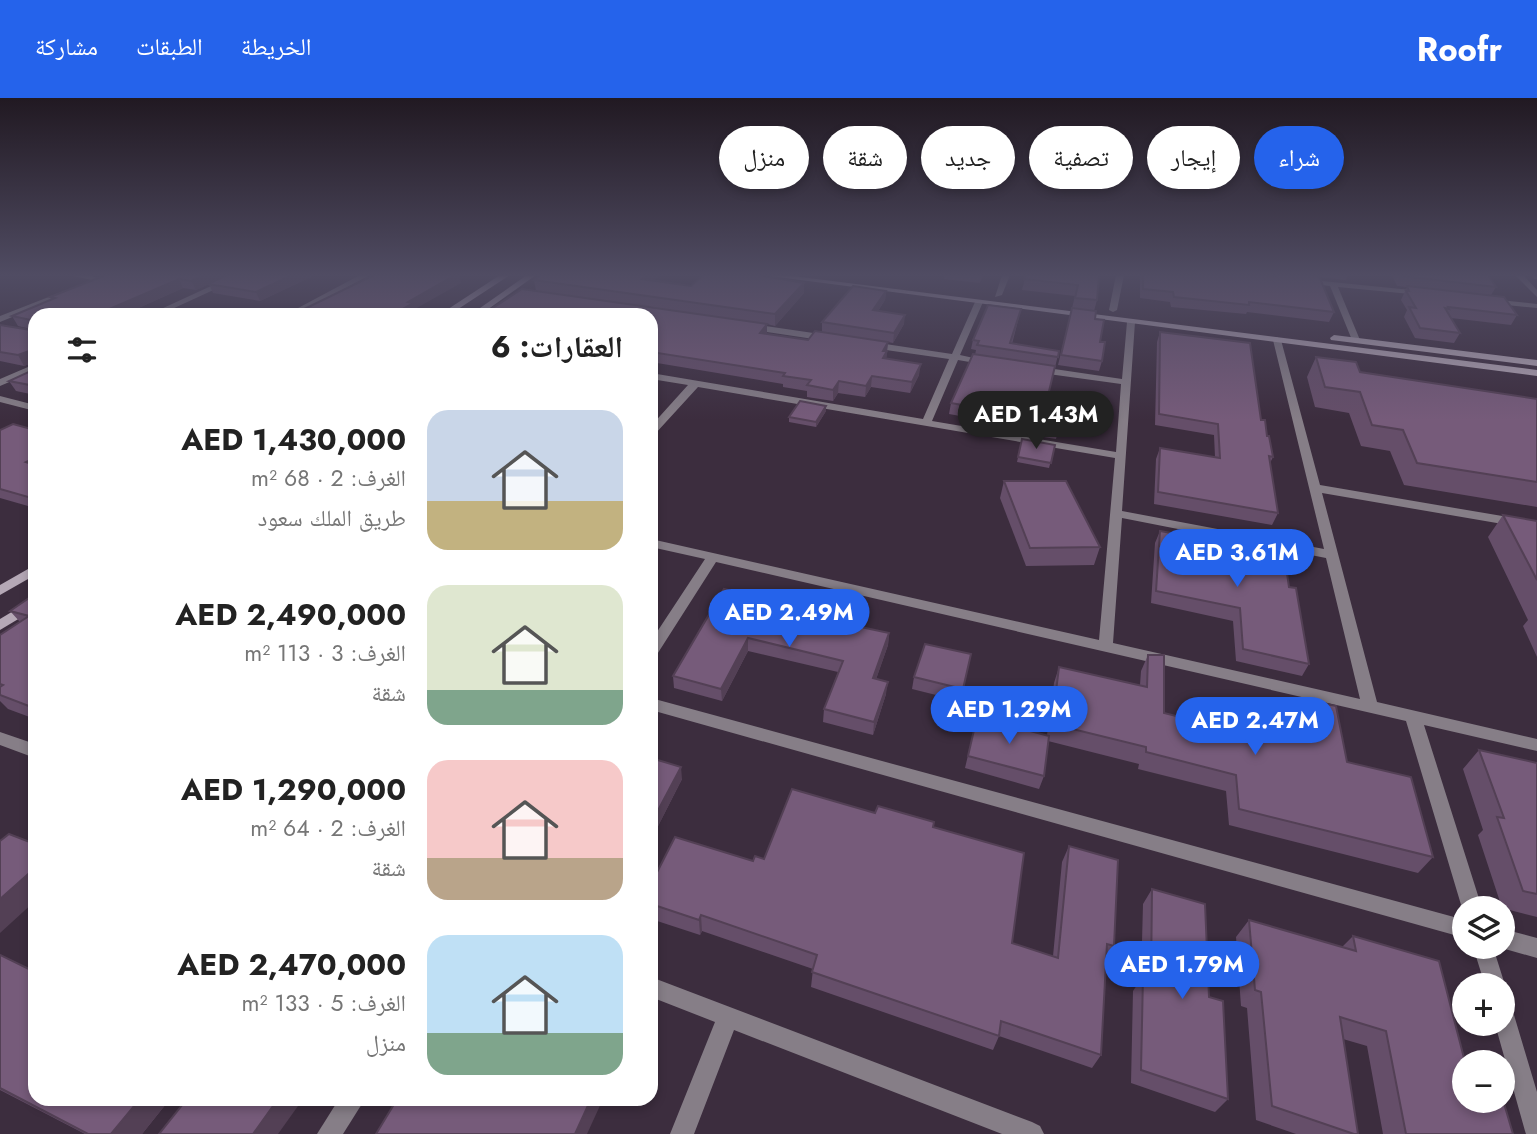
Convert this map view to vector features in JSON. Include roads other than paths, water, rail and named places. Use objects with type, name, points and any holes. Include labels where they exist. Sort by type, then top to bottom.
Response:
[{"type":"main road","points":[[1142,323],[1537,373]]},
{"type":"main road","points":[[1221,323],[1537,363]]},
{"type":"main road","points":[[0,591],[28,573]]},
{"type":"main road","points":[[0,625],[28,607]]},
{"type":"street","points":[[926,423],[970,323]]},
{"type":"street","points":[[1106,646],[1131,323]]},
{"type":"street","points":[[1349,323],[1356,340]]},
{"type":"street","points":[[738,325],[833,339]]},
{"type":"street","points":[[1277,340],[1370,707]]},
{"type":"street","points":[[860,343],[995,363]]},
{"type":"street","points":[[1021,367],[1126,382]]},
{"type":"street","points":[[0,383],[28,370]]},
{"type":"street","points":[[658,377],[1121,456]]},
{"type":"street","points":[[658,424],[695,384]]},
{"type":"street","points":[[0,399],[28,406]]},
{"type":"street","points":[[1315,488],[1537,526]]},
{"type":"street","points":[[1116,513],[1332,555]]},
{"type":"street","points":[[658,545],[1537,745]]},
{"type":"street","points":[[658,641],[712,558]]},
{"type":"street","points":[[658,707],[1452,925]]},
{"type":"street","points":[[1413,717],[1468,896]]},
{"type":"street","points":[[0,738],[28,748]]},
{"type":"street","points":[[1515,942],[1537,948]]},
{"type":"street","points":[[658,990],[1032,1134]]},
{"type":"street","points":[[682,1134],[728,1017]]},
{"type":"street","points":[[1509,1036],[1537,1131]]},
{"type":"street","points":[[329,1134],[348,1106]]}]
